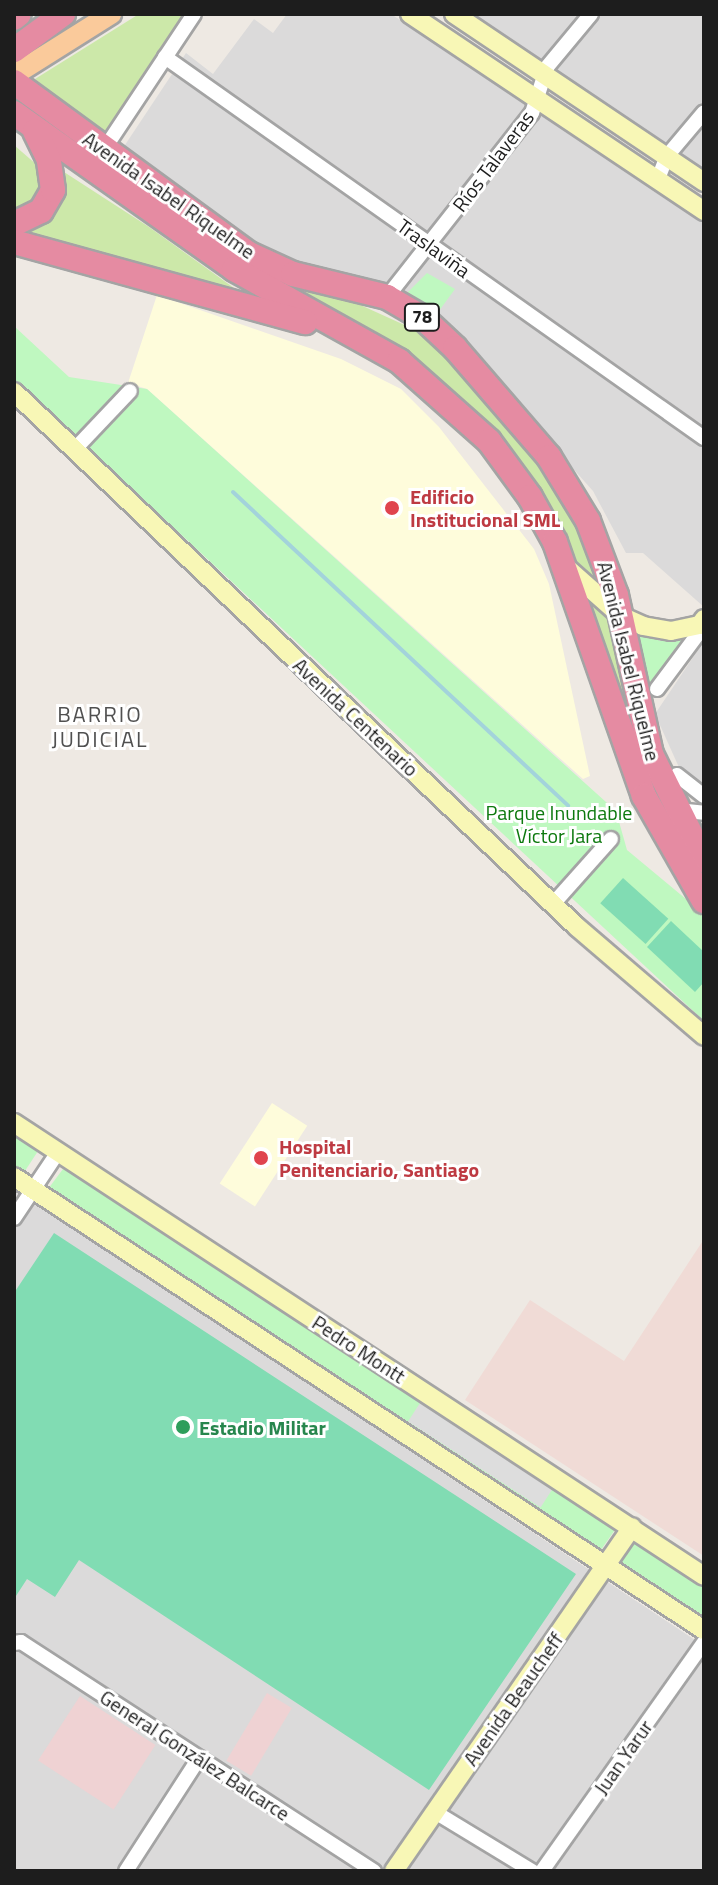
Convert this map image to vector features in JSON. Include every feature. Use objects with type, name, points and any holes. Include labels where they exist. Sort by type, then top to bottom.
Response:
[{"type":"highway","points":[[14,18],[19,14]]},
{"type":"highway","points":[[16,69],[63,14]]},
{"type":"highway","name":"Avenida Isabel Riquelme","points":[[16,69],[103,151],[257,259],[293,274],[387,297],[445,337],[549,457],[594,534],[621,616],[640,718],[675,810],[704,861]]},
{"type":"highway","points":[[14,224],[41,211],[53,190],[49,160],[23,119]]},
{"type":"highway","name":"Avenida Isabel Riquelme","points":[[23,119],[234,269],[421,376],[474,424],[530,497],[567,568],[644,796],[704,901]]},
{"type":"highway","points":[[14,242],[354,335]]},
{"type":"main road","points":[[16,69],[111,14]]},
{"type":"street","points":[[103,151],[194,14]]},
{"type":"street","points":[[410,14],[434,20],[538,98],[704,211]]},
{"type":"street","points":[[454,14],[704,182]]},
{"type":"street","points":[[545,74],[591,14]]},
{"type":"street","name":"Traslaviña","points":[[165,57],[704,438]]},
{"type":"street","name":"Ríos Talaveras","points":[[387,297],[532,113],[545,74]]},
{"type":"street","points":[[658,179],[667,156],[704,112]]},
{"type":"street","points":[[74,450],[130,391]]},
{"type":"street","name":"Avenida Centenario","points":[[14,392],[553,904],[704,1036]]},
{"type":"street","points":[[567,568],[621,616],[663,631],[703,623]]},
{"type":"street","points":[[657,689],[703,623]]},
{"type":"street","points":[[677,775],[704,796]]},
{"type":"street","points":[[675,810],[704,813]]},
{"type":"street","points":[[553,904],[611,839]]},
{"type":"street","name":"Pedro Montt","points":[[14,1123],[704,1576]]},
{"type":"street","points":[[14,1218],[58,1152]]},
{"type":"street","points":[[14,1177],[704,1630]]},
{"type":"street","name":"Avenida Beaucheff","points":[[394,1871],[632,1527]]},
{"type":"street","name":"General González Balcarce","points":[[15,1642],[374,1871]]},
{"type":"street","name":"Juan Yarur","points":[[542,1871],[704,1642]]},
{"type":"street","points":[[126,1871],[199,1758]]},
{"type":"street","points":[[435,1812],[532,1871]]},
{"type":"shaded area","points":[[287,14],[391,14],[704,223],[704,607],[643,553],[626,553],[593,491],[436,315],[384,282],[300,263],[267,249],[121,151],[186,53],[213,74],[254,19],[273,33]]},
{"type":"shaded area","points":[[469,14],[704,14],[704,170],[683,156]]},
{"type":"shaded area","name":"Edificio Institucional SML","points":[[157,295],[341,359],[401,389],[439,427],[534,549],[549,584],[590,776],[583,779],[147,389],[128,383]]},
{"type":"shaded area","points":[[704,641],[704,823],[655,714]]},
{"type":"shaded area","name":"Hospital Penitenciario, Santiago","points":[[272,1103],[307,1126],[255,1206],[220,1184]]},
{"type":"shaded area","points":[[14,1188],[704,1646],[704,1871],[14,1871]]},
{"type":"shaded area","points":[[704,1239],[704,1556],[465,1400],[530,1300],[624,1361]]},
{"type":"shaded area","points":[[420,1403],[553,1489],[541,1508],[408,1421]]},
{"type":"shaded area","points":[[267,1693],[292,1708],[251,1776],[226,1761]]},
{"type":"shaded area","points":[[80,1696],[155,1745],[114,1810],[38,1761]]},
{"type":"green space","points":[[139,14],[191,14],[106,138],[35,79]]},
{"type":"green space","points":[[14,145],[37,165],[41,186],[28,205],[14,210]]},
{"type":"green space","points":[[64,172],[149,227],[241,293],[14,231],[63,191]]},
{"type":"green space","points":[[427,273],[455,289],[436,315],[407,293]]},
{"type":"green space","points":[[265,281],[345,298],[420,332],[464,374],[533,459],[580,532],[603,582],[576,566],[511,452],[467,402],[415,363]]},
{"type":"green space","name":"Parque Inundable Víctor Jara","points":[[14,326],[69,377],[147,389],[616,811],[627,850],[704,914],[704,1021],[14,379]]},
{"type":"green space","points":[[585,594],[613,620],[653,790]]},
{"type":"green space","points":[[641,634],[661,641],[686,639],[645,697],[636,640]]},
{"type":"green space","points":[[623,878],[668,919],[646,944],[600,903]]},
{"type":"green space","points":[[671,921],[704,952],[704,982],[695,992],[647,947]]},
{"type":"green space","points":[[14,1132],[40,1148],[23,1174],[14,1168]]},
{"type":"green space","points":[[63,1169],[617,1527],[598,1554],[48,1189]]},
{"type":"green space","name":"Estadio Militar","points":[[54,1233],[576,1574],[429,1790],[79,1560],[55,1597],[27,1579],[14,1599],[14,1293]]},
{"type":"green space","points":[[634,1539],[704,1585],[704,1622],[617,1564]]},
{"type":"waterway","points":[[233,492],[568,806]]},
{"type":"place","name":"Edificio Institucional SML","points":[[392,508]]},
{"type":"place","name":"Hospital Penitenciario, Santiago","points":[[261,1158]]},
{"type":"place","name":"Estadio Militar","points":[[183,1427]]},
{"type":"district","name":"BARRIO JUDICIAL","points":[[100,726]]}]
